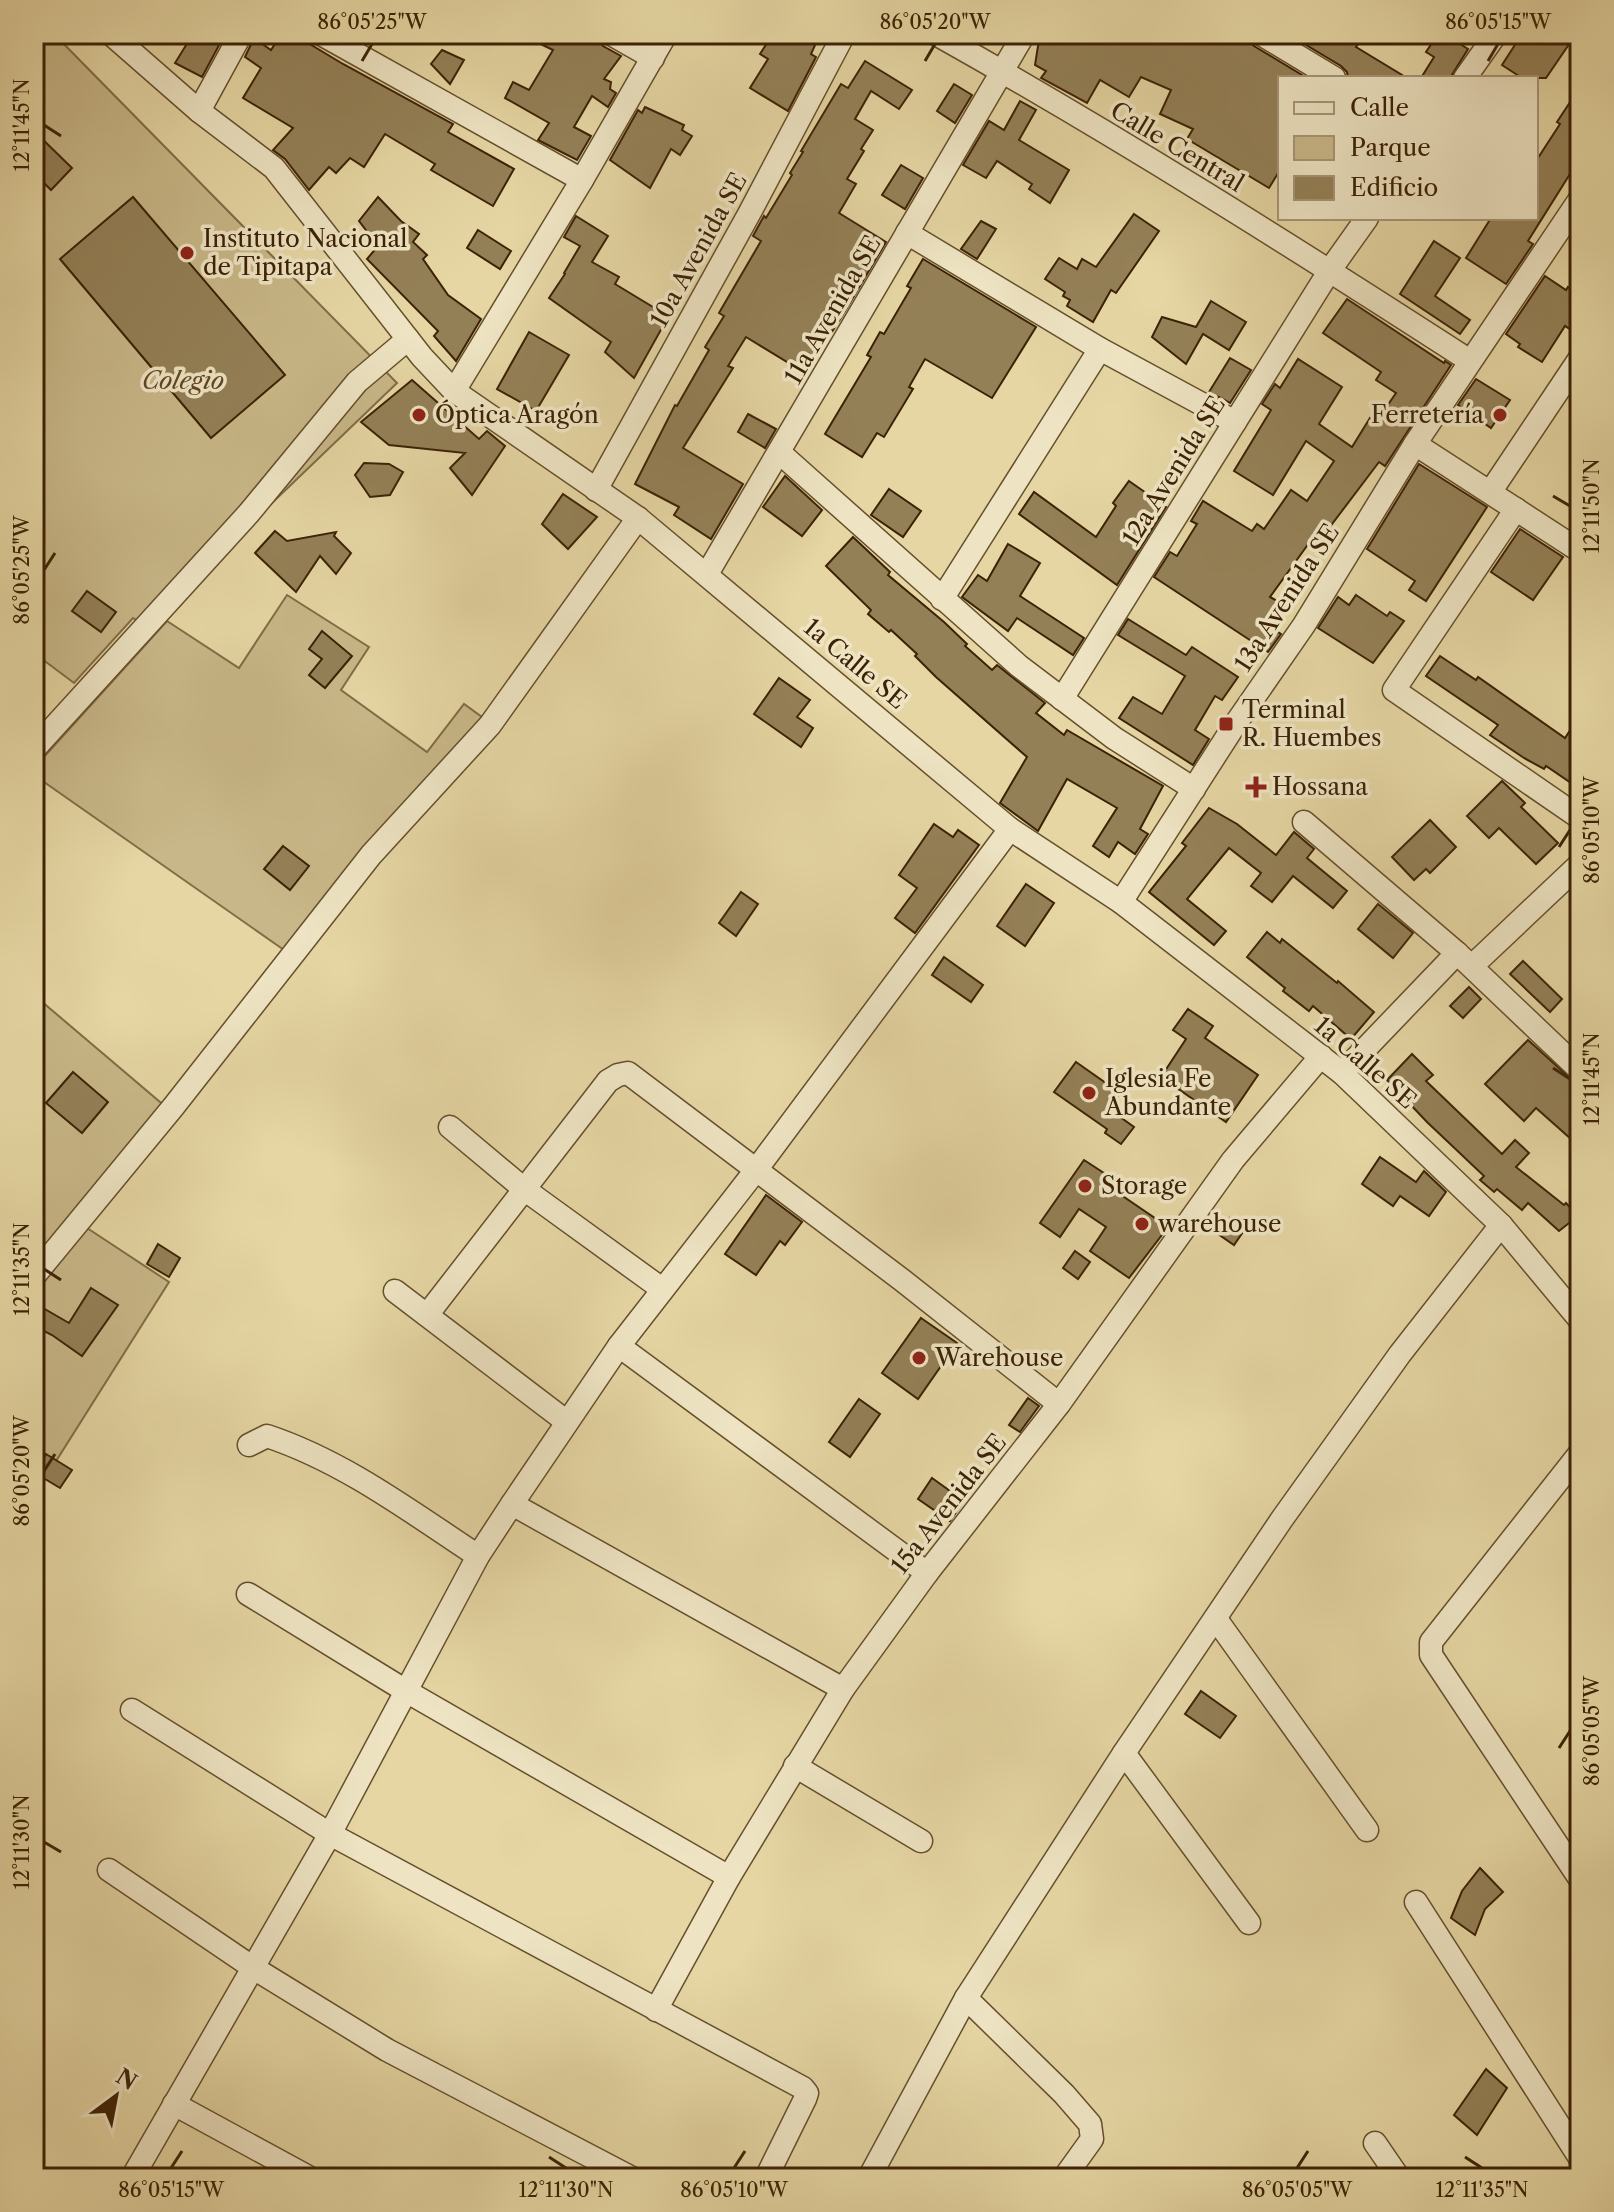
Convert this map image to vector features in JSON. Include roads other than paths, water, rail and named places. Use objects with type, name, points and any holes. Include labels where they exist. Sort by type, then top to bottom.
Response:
[{"type":"street","name":"1a Calle SE","points":[[111,34],[199,111],[274,168],[422,357],[454,391],[638,518],[1010,829],[1121,902],[1342,1073],[1501,1225],[1580,1320]]},
{"type":"street","points":[[199,111],[241,34]]},
{"type":"street","points":[[321,34],[582,180]]},
{"type":"street","points":[[611,34],[653,58]]},
{"type":"street","points":[[454,391],[666,34]]},
{"type":"street","name":"10a Avenida SE","points":[[596,490],[749,214],[844,34]]},
{"type":"street","name":"Calle Central","points":[[936,34],[1330,270],[1470,361]]},
{"type":"street","name":"11a Avenida SE","points":[[707,574],[1024,34]]},
{"type":"street","points":[[1261,34],[1331,76]]},
{"type":"street","points":[[1466,76],[1496,34]]},
{"type":"street","name":"13a Avenida SE","points":[[1121,902],[1304,625],[1415,444],[1580,199]]},
{"type":"street","name":"12a Avenida SE","points":[[1062,699],[1330,270],[1366,220]]},
{"type":"street","points":[[907,233],[1100,349],[1235,422]]},
{"type":"street","points":[[34,749],[249,513],[357,382],[408,339]]},
{"type":"street","points":[[942,599],[1100,349]]},
{"type":"street","points":[[1491,491],[1580,358]]},
{"type":"street","points":[[1415,444],[1580,551]]},
{"type":"street","points":[[780,453],[942,599],[1062,699],[1114,738],[1194,789]]},
{"type":"street","points":[[1516,509],[1394,690],[1580,818]]},
{"type":"street","points":[[34,1276],[174,1106],[371,855],[490,725],[638,518]]},
{"type":"street","points":[[1304,822],[1464,960],[1580,1070]]},
{"type":"street","points":[[132,2178],[330,1834],[478,1556],[619,1346],[756,1170],[1010,829]]},
{"type":"street","points":[[1342,1073],[1464,960],[1580,864]]},
{"type":"street","name":"15a Avenida SE","points":[[656,2010],[729,1877],[843,1689],[927,1573],[1059,1404],[1233,1160],[1321,1056]]},
{"type":"street","points":[[427,1315],[608,1081],[628,1073],[1059,1404]]},
{"type":"street","points":[[450,1127],[524,1189],[662,1289]]},
{"type":"street","points":[[869,2178],[966,1998],[1124,1753],[1282,1519],[1400,1354],[1501,1225]]},
{"type":"street","points":[[395,1291],[567,1422]]},
{"type":"street","points":[[619,1346],[927,1573]]},
{"type":"street","points":[[249,1445],[267,1436],[353,1474],[478,1556]]},
{"type":"street","points":[[1580,1453],[1431,1642],[1431,1655],[1580,1879]]},
{"type":"street","points":[[512,1504],[843,1689]]},
{"type":"street","points":[[248,1594],[406,1691],[729,1877]]},
{"type":"street","points":[[1216,1619],[1367,1830]]},
{"type":"street","points":[[132,1710],[330,1834],[803,2088],[807,2093],[766,2178]]},
{"type":"street","points":[[1124,1753],[1249,1923]]},
{"type":"street","points":[[795,1766],[921,1841]]},
{"type":"street","points":[[109,1870],[252,1967],[387,2050],[632,2178]]},
{"type":"street","points":[[1416,1902],[1580,2158]]},
{"type":"street","points":[[966,1998],[1064,2094],[1090,2124],[1092,2139],[1064,2178]]},
{"type":"street","points":[[174,2104],[310,2178]]},
{"type":"street","points":[[1375,2143],[1399,2178]]},
{"type":"place","name":"Instituto Nacional de Tipitapa","points":[[187,253]]},
{"type":"place","name":"Óptica Aragón","points":[[419,415]]},
{"type":"place","name":"Ferretería","points":[[1500,415]]},
{"type":"place","name":"Terminal R. Huembes","points":[[1226,724]]},
{"type":"place","name":"Hossana","points":[[1256,787]]},
{"type":"place","name":"Iglesia Fe Abundante","points":[[1089,1093]]},
{"type":"place","name":"Storage","points":[[1085,1186]]},
{"type":"place","name":"warehouse","points":[[1142,1224]]},
{"type":"place","name":"Warehouse","points":[[919,1358]]},
{"type":"park label","name":"Colegio","points":[[183,381]]}]
